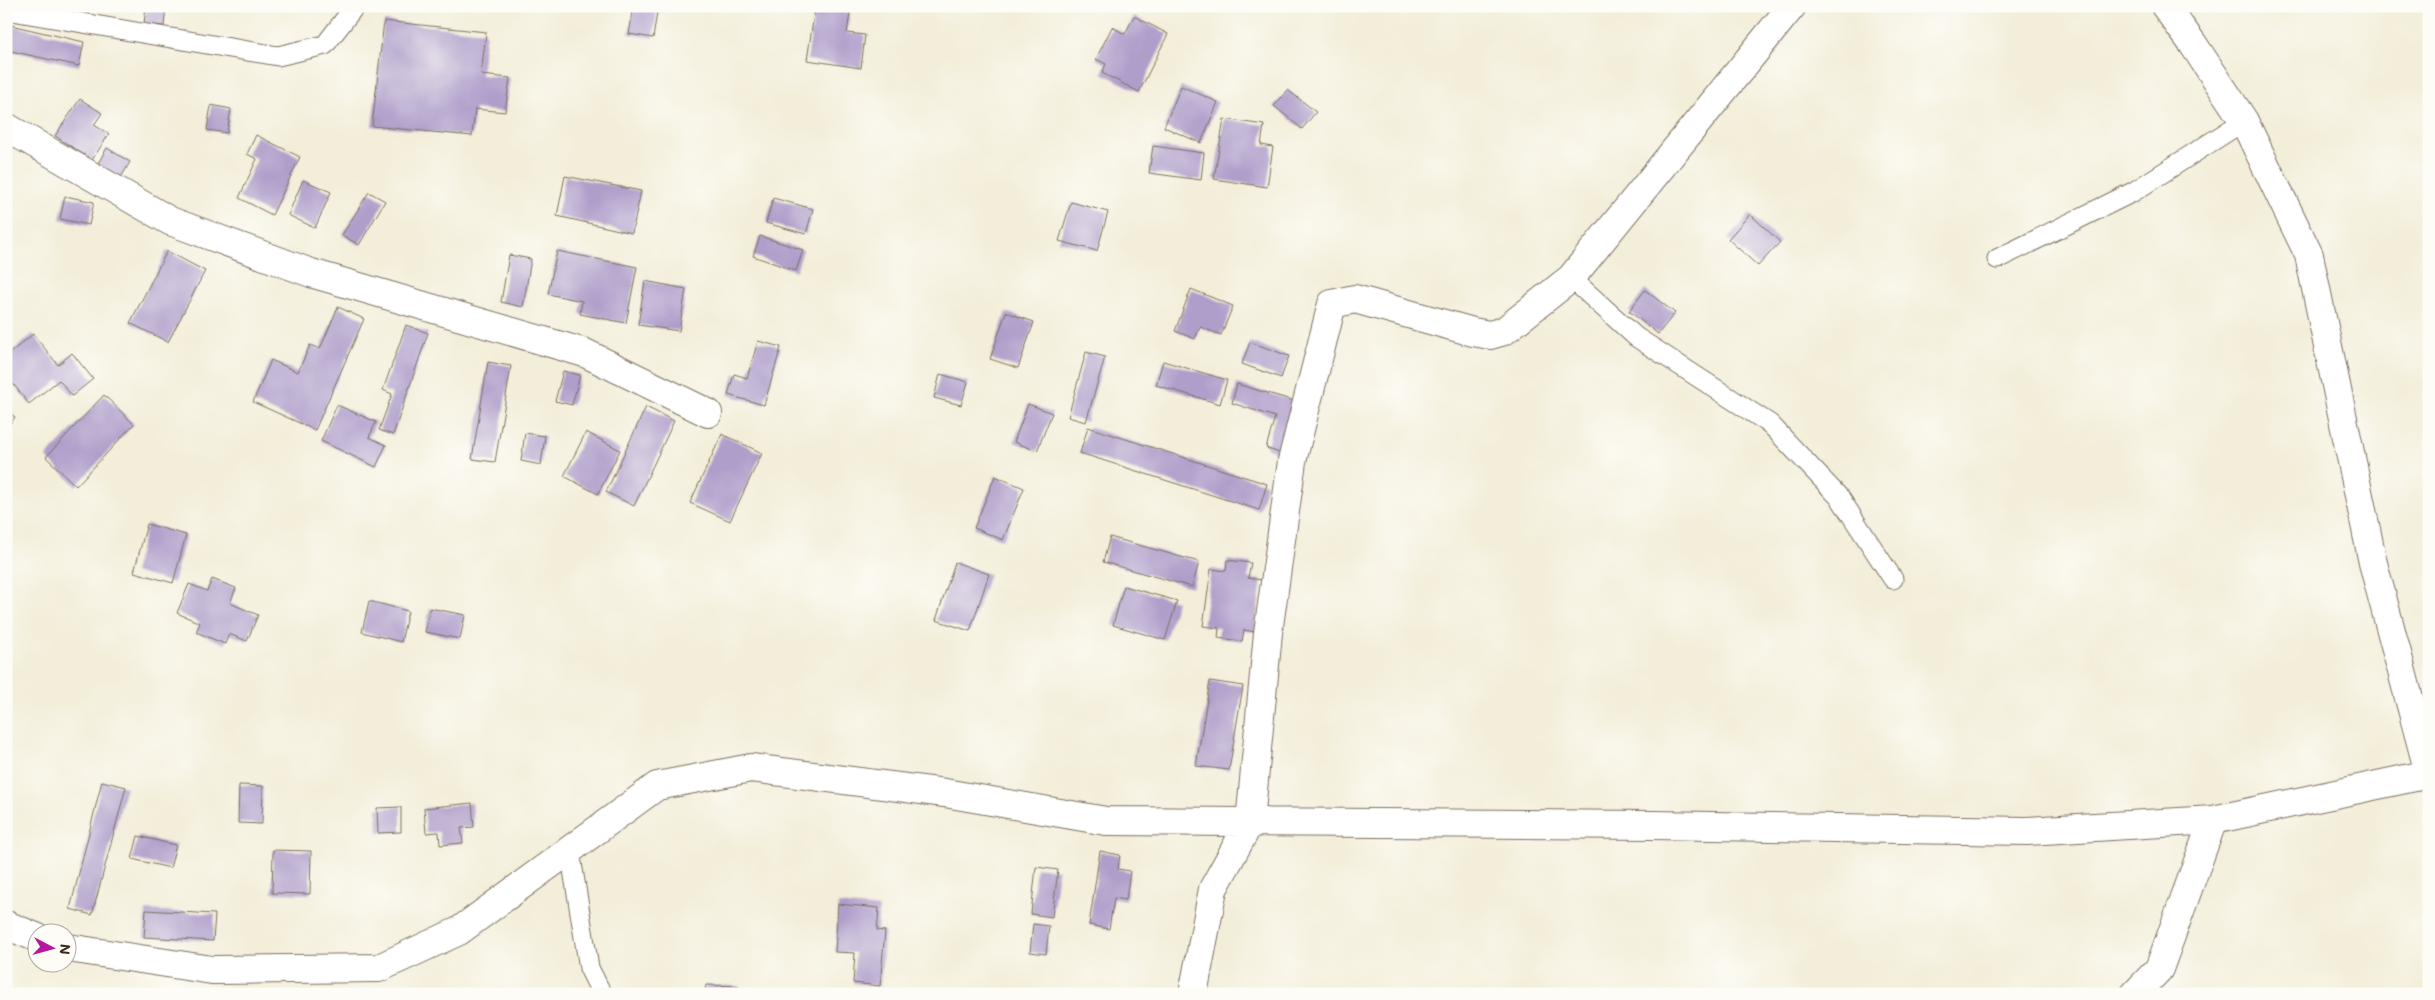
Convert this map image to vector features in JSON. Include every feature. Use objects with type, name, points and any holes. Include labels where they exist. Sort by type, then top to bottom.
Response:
[{"type":"street","points":[[1193,994],[1213,889],[1250,822],[1268,632],[1292,461],[1332,304],[1355,299],[1473,332],[1490,335],[1504,331],[1571,278],[1792,6]]},
{"type":"street","points":[[78,950],[212,970],[379,968],[459,931],[657,786],[750,768],[945,793],[1106,821],[1653,824],[2028,831],[2213,820],[2429,773],[2373,564],[2309,255],[2244,121],[2193,44],[2164,6]]},
{"type":"street","points":[[6,127],[170,221],[311,273],[585,353],[708,413]]},
{"type":"street","points":[[2135,994],[2159,968],[2213,820]]},
{"type":"street","points":[[6,925],[28,934]]},
{"type":"lane","points":[[6,10],[278,56],[326,45],[355,6]]},
{"type":"lane","points":[[1998,259],[2133,192],[2244,121]]},
{"type":"lane","points":[[1571,278],[1636,337],[1770,424],[1840,498],[1893,579]]},
{"type":"lane","points":[[570,851],[589,968],[602,994]]},
{"type":"building","points":[[146,6],[166,6],[164,26],[144,24]]},
{"type":"building","points":[[634,6],[658,6],[653,38],[629,34]]},
{"type":"building","points":[[815,8],[850,13],[847,33],[865,35],[861,68],[807,60]]},
{"type":"building","points":[[1134,16],[1168,34],[1139,92],[1102,73],[1106,64],[1096,59],[1112,27],[1125,34]]},
{"type":"building","points":[[384,21],[486,32],[481,75],[510,78],[505,112],[475,109],[472,136],[372,126]]},
{"type":"building","points":[[6,24],[84,42],[79,66],[6,50]]},
{"type":"building","points":[[1181,86],[1218,102],[1201,143],[1164,127]]},
{"type":"building","points":[[1288,90],[1316,112],[1302,129],[1274,106]]},
{"type":"building","points":[[80,99],[102,113],[94,125],[109,134],[92,160],[55,136]]},
{"type":"building","points":[[211,105],[231,109],[227,133],[207,130]]},
{"type":"building","points":[[1224,119],[1264,125],[1261,145],[1273,147],[1267,187],[1214,179]]},
{"type":"building","points":[[256,135],[300,157],[272,215],[239,198],[257,159],[247,154]]},
{"type":"building","points":[[1153,146],[1204,153],[1201,180],[1149,173]]},
{"type":"building","points":[[107,148],[130,162],[120,179],[97,165]]},
{"type":"building","points":[[565,176],[641,191],[632,233],[557,216]]},
{"type":"building","points":[[303,180],[331,192],[315,228],[288,215]]},
{"type":"building","points":[[369,192],[385,201],[359,245],[342,235]]},
{"type":"building","points":[[65,196],[94,202],[89,225],[60,219]]},
{"type":"building","points":[[773,198],[813,209],[806,234],[766,223]]},
{"type":"building","points":[[1071,202],[1108,212],[1097,251],[1059,241]]},
{"type":"building","points":[[1750,214],[1780,242],[1758,266],[1728,239]]},
{"type":"building","points":[[760,236],[803,250],[796,271],[753,256]]},
{"type":"building","points":[[167,251],[205,271],[168,342],[130,323]]},
{"type":"building","points":[[557,251],[637,267],[626,323],[580,314],[582,301],[548,294]]},
{"type":"building","points":[[509,255],[531,259],[523,307],[501,302]]},
{"type":"building","points":[[645,281],[686,289],[679,331],[638,325]]},
{"type":"building","points":[[1191,289],[1233,306],[1221,335],[1200,327],[1195,339],[1175,331]]},
{"type":"building","points":[[1645,290],[1675,313],[1658,334],[1629,311]]},
{"type":"building","points":[[338,307],[364,319],[315,430],[253,402],[271,360],[298,372],[310,345],[320,349]]},
{"type":"building","points":[[1006,312],[1034,322],[1018,368],[990,359]]},
{"type":"building","points":[[406,325],[428,333],[393,435],[379,430],[392,394],[383,390]]},
{"type":"building","points":[[33,334],[58,365],[72,353],[93,379],[72,396],[59,380],[29,404],[6,375],[6,356]]},
{"type":"building","points":[[758,341],[781,347],[764,405],[728,395],[734,374],[747,378]]},
{"type":"building","points":[[1250,342],[1289,356],[1281,378],[1242,364]]},
{"type":"building","points":[[1086,352],[1105,357],[1086,422],[1068,417]]},
{"type":"building","points":[[1163,361],[1227,380],[1220,404],[1156,385]]},
{"type":"building","points":[[488,362],[511,366],[495,462],[472,459]]},
{"type":"building","points":[[563,371],[580,375],[572,405],[555,401]]},
{"type":"building","points":[[940,374],[968,382],[961,405],[934,398]]},
{"type":"building","points":[[1237,384],[1298,402],[1282,454],[1266,448],[1275,417],[1232,403]]},
{"type":"building","points":[[104,395],[134,424],[76,486],[46,457]]},
{"type":"building","points":[[1028,404],[1052,413],[1037,451],[1014,442]]},
{"type":"building","points":[[337,405],[376,422],[369,437],[386,445],[376,467],[321,441]]},
{"type":"building","points":[[646,407],[674,421],[634,506],[606,492]]},
{"type":"building","points":[[6,411],[15,417],[6,430]]},
{"type":"building","points":[[1088,427],[1267,484],[1259,510],[1080,453]]},
{"type":"building","points":[[586,432],[620,450],[598,494],[564,476]]},
{"type":"building","points":[[525,433],[545,436],[541,465],[521,461]]},
{"type":"building","points":[[722,434],[762,453],[730,521],[690,503]]},
{"type":"building","points":[[995,476],[1024,488],[1003,540],[974,528]]},
{"type":"building","points":[[147,524],[186,535],[173,583],[134,572]]},
{"type":"building","points":[[1110,537],[1199,562],[1192,587],[1103,562]]},
{"type":"building","points":[[1227,560],[1251,563],[1248,578],[1262,580],[1255,632],[1244,630],[1242,641],[1218,638],[1219,628],[1203,626],[1211,569],[1226,571]]},
{"type":"building","points":[[955,562],[989,574],[970,631],[936,620]]},
{"type":"building","points":[[212,579],[236,588],[230,603],[258,615],[247,641],[229,634],[225,644],[196,632],[200,623],[177,613],[189,584],[207,591]]},
{"type":"building","points":[[1124,586],[1177,601],[1165,640],[1113,625]]},
{"type":"building","points":[[369,601],[408,611],[401,642],[362,632]]},
{"type":"building","points":[[430,608],[465,615],[460,639],[425,632]]},
{"type":"building","points":[[1210,681],[1243,686],[1229,770],[1196,766]]},
{"type":"building","points":[[102,781],[126,787],[92,915],[70,909]]},
{"type":"building","points":[[239,785],[263,786],[262,824],[238,823]]},
{"type":"building","points":[[472,803],[474,827],[461,828],[463,843],[440,845],[439,832],[426,833],[424,808]]},
{"type":"building","points":[[401,807],[401,832],[378,833],[377,808]]},
{"type":"building","points":[[138,836],[176,845],[170,868],[132,859]]},
{"type":"building","points":[[273,850],[311,851],[310,894],[272,893]]},
{"type":"building","points":[[1100,851],[1120,855],[1118,869],[1130,871],[1126,900],[1114,898],[1109,929],[1089,925]]},
{"type":"building","points":[[1036,867],[1058,870],[1052,917],[1031,914]]},
{"type":"building","points":[[838,904],[879,908],[877,930],[885,931],[880,986],[853,983],[855,953],[835,952]]},
{"type":"building","points":[[146,910],[215,914],[213,941],[144,937]]},
{"type":"building","points":[[1033,924],[1049,926],[1046,954],[1030,952]]},
{"type":"building","points":[[706,985],[738,986],[738,994],[705,994]]}]
